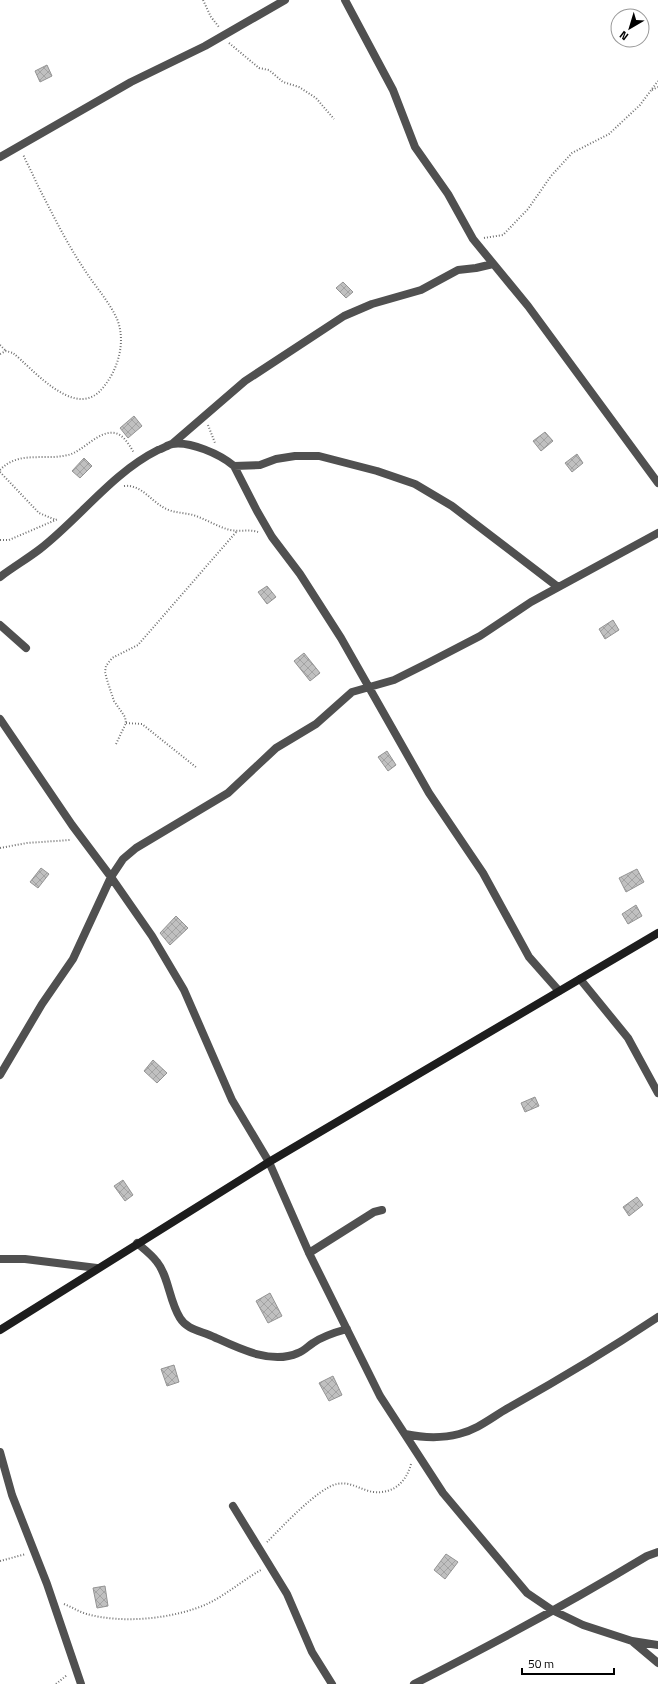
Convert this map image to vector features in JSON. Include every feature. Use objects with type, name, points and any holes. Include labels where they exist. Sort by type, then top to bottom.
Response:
[{"type":"main road","points":[[0,1330],[268,1162],[658,933]]},
{"type":"street","points":[[0,157],[131,82],[222,36],[285,0]]},
{"type":"street","points":[[345,0],[393,90],[415,147],[448,194],[473,239],[528,306],[658,483]]},
{"type":"street","points":[[0,577],[39,550],[109,486],[139,461],[172,444],[206,413],[245,381],[344,316],[372,304],[421,290],[458,270],[493,264]]},
{"type":"street","points":[[172,444],[197,448],[224,458],[234,466],[272,537],[300,574],[369,686],[429,793],[483,873],[529,957],[559,991]]},
{"type":"street","points":[[234,466],[260,464],[276,458],[319,456],[377,471],[415,484],[452,506],[558,587]]},
{"type":"street","points":[[0,1075],[42,1004],[73,959],[111,877],[124,859],[136,848],[228,793],[276,748],[316,724],[352,692],[394,680],[480,636],[531,602],[658,534]]},
{"type":"street","points":[[0,625],[26,648]]},
{"type":"street","points":[[0,719],[152,936],[184,990],[232,1100],[268,1162],[309,1253],[380,1396],[443,1493],[527,1593],[552,1610],[583,1625],[632,1641],[658,1645]]},
{"type":"street","points":[[580,979],[628,1038],[658,1093]]},
{"type":"street","points":[[309,1253],[374,1212],[382,1210]]},
{"type":"street","points":[[137,1243],[158,1262],[171,1300],[181,1320],[192,1329],[212,1336],[228,1344],[246,1351],[276,1357],[289,1356],[298,1354],[325,1337],[347,1329]]},
{"type":"street","points":[[0,1259],[25,1259],[97,1268]]},
{"type":"street","points":[[405,1434],[420,1438],[437,1438],[458,1434],[481,1426],[658,1317]]},
{"type":"street","points":[[0,1452],[12,1495],[52,1598],[81,1684]]},
{"type":"street","points":[[232,1506],[287,1594],[312,1652],[332,1684]]},
{"type":"street","points":[[414,1684],[461,1658],[499,1641],[647,1556],[658,1552]]},
{"type":"street","points":[[632,1641],[658,1662]]},
{"type":"path","points":[[203,0],[210,16],[222,36],[230,44],[259,68],[269,70],[282,82],[299,87],[316,98],[334,119]]},
{"type":"path","points":[[473,239],[503,235],[528,209],[551,176],[572,153],[609,134],[640,105],[658,81]]},
{"type":"path","points":[[651,91],[658,87]]},
{"type":"path","points":[[0,354],[6,351],[13,352],[58,391],[73,398],[80,398],[96,394],[105,385],[119,356],[121,338],[117,320],[62,233],[20,145]]},
{"type":"path","points":[[0,345],[6,351]]},
{"type":"path","points":[[206,413],[211,434],[224,458]]},
{"type":"path","points":[[56,520],[39,513],[0,471],[14,459],[68,455],[108,434],[122,436],[139,461]]},
{"type":"path","points":[[109,486],[134,486],[159,505],[169,510],[192,515],[230,530],[252,530],[272,537]]},
{"type":"path","points":[[0,540],[9,540],[60,518]]},
{"type":"path","points":[[116,744],[126,723],[125,717],[114,701],[105,672],[106,666],[112,658],[138,644],[237,531]]},
{"type":"path","points":[[126,723],[142,724],[197,768]]},
{"type":"path","points":[[0,848],[27,843],[83,839]]},
{"type":"path","points":[[260,1550],[314,1498],[326,1489],[337,1484],[347,1483],[374,1492],[397,1486],[404,1480],[412,1460],[417,1455]]},
{"type":"path","points":[[0,1561],[34,1552]]},
{"type":"path","points":[[52,1598],[85,1614],[107,1618],[161,1618],[183,1613],[208,1604],[269,1565]]},
{"type":"path","points":[[56,1684],[66,1677],[75,1665]]},
{"type":"building","points":[[47,65],[52,76],[40,82],[35,71]]},
{"type":"building","points":[[343,282],[353,292],[346,298],[336,288]]},
{"type":"building","points":[[134,416],[142,426],[128,438],[120,428]]},
{"type":"building","points":[[545,432],[553,441],[541,451],[533,441]]},
{"type":"building","points":[[577,454],[583,463],[572,472],[565,463]]},
{"type":"building","points":[[84,458],[92,466],[80,478],[72,471]]},
{"type":"building","points":[[267,586],[276,597],[267,604],[258,592]]},
{"type":"building","points":[[613,620],[619,630],[605,639],[599,629]]},
{"type":"building","points":[[304,653],[320,673],[310,681],[294,661]]},
{"type":"building","points":[[387,751],[396,765],[388,771],[378,757]]},
{"type":"building","points":[[41,868],[49,874],[38,888],[30,882]]},
{"type":"building","points":[[637,869],[644,882],[626,892],[619,878]]},
{"type":"building","points":[[636,905],[642,916],[628,924],[622,914]]},
{"type":"building","points":[[176,916],[188,928],[170,945],[160,933]]},
{"type":"building","points":[[153,1060],[167,1073],[157,1083],[144,1071]]},
{"type":"building","points":[[535,1097],[539,1106],[525,1112],[521,1103]]},
{"type":"building","points":[[123,1180],[133,1195],[125,1201],[114,1186]]},
{"type":"building","points":[[637,1197],[643,1205],[629,1216],[623,1207]]},
{"type":"building","points":[[270,1293],[282,1316],[268,1323],[256,1301]]},
{"type":"building","points":[[174,1365],[179,1382],[167,1386],[161,1369]]},
{"type":"building","points":[[333,1376],[342,1395],[329,1401],[319,1383]]},
{"type":"building","points":[[446,1554],[458,1562],[445,1579],[434,1570]]},
{"type":"building","points":[[105,1586],[108,1606],[97,1608],[93,1588]]}]
